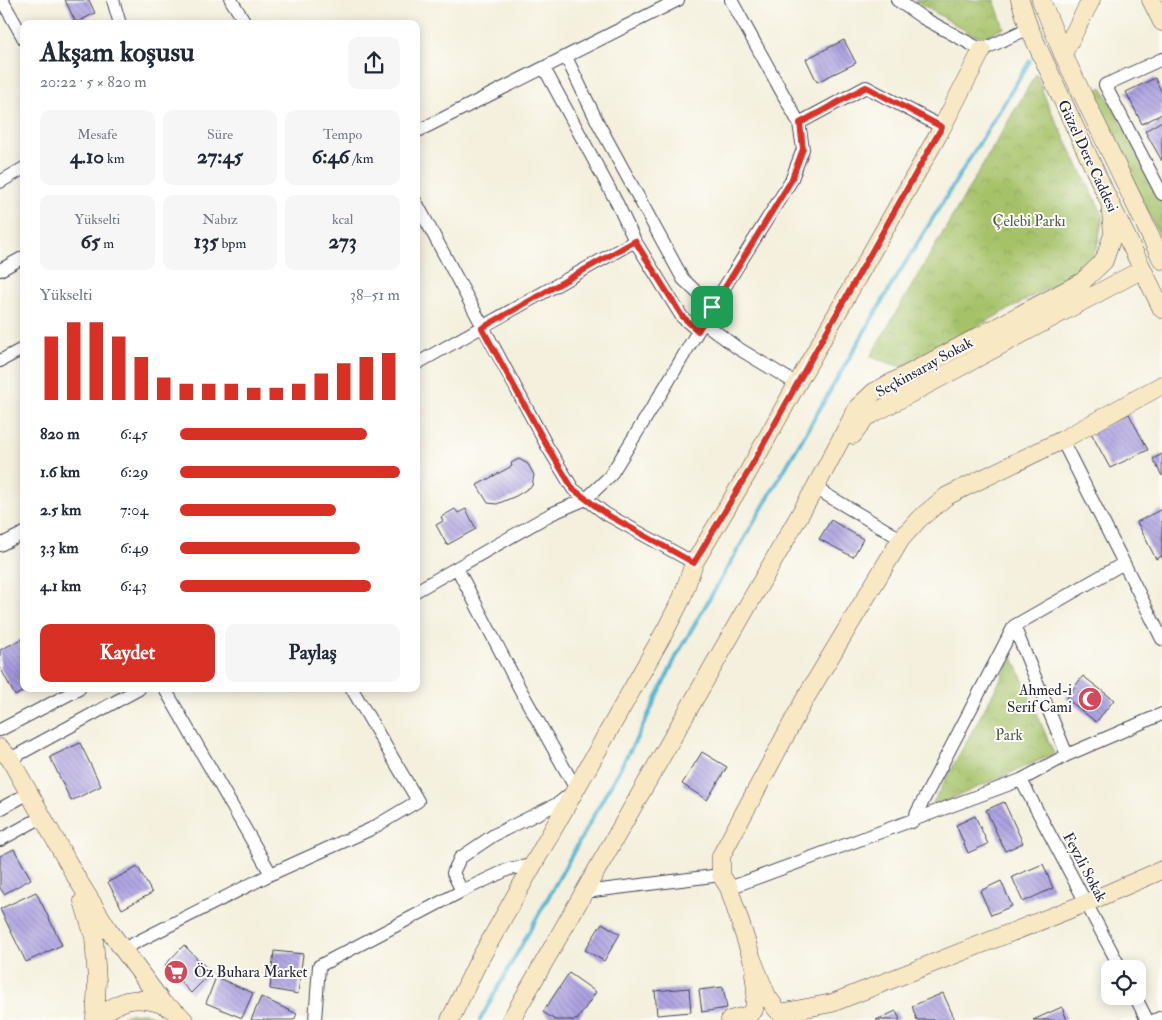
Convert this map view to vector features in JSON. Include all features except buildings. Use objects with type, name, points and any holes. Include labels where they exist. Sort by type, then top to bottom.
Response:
[{"type":"street","points":[[2,0],[20,32]]},
{"type":"street","points":[[113,0],[119,20]]},
{"type":"street","points":[[231,0],[242,20]]},
{"type":"street","points":[[420,130],[678,0]]},
{"type":"street","points":[[420,589],[552,514],[586,499],[610,476],[700,326],[791,181],[803,149],[800,123],[730,0]]},
{"type":"street","points":[[897,0],[923,18],[982,50]]},
{"type":"street","name":"Güzel Dere Caddesi","points":[[1020,0],[1029,28],[1141,270],[1162,309]]},
{"type":"street","name":"Güzel Dere Caddesi","points":[[1041,0],[1063,54],[1162,260]]},
{"type":"street","points":[[1063,54],[1091,0]]},
{"type":"street","points":[[1151,0],[1162,22]]},
{"type":"street","points":[[450,1020],[477,964],[682,598],[694,563],[747,474],[942,127],[982,50],[1029,28]]},
{"type":"street","points":[[566,57],[598,123],[683,279],[712,307]]},
{"type":"street","points":[[1162,59],[1105,85],[1162,194]]},
{"type":"street","points":[[544,68],[617,203],[635,241],[682,316],[797,384]]},
{"type":"street","points":[[800,123],[866,87],[942,127]]},
{"type":"street","points":[[0,182],[20,170]]},
{"type":"street","name":"Seçkinsaray Sokak","points":[[815,488],[858,407],[874,392],[1082,282],[1104,261],[1113,234],[1110,203]]},
{"type":"street","points":[[420,210],[482,328],[573,489],[606,514],[694,563]]},
{"type":"street","points":[[420,362],[635,241]]},
{"type":"street","points":[[0,270],[20,259]]},
{"type":"street","name":"Seçkinsaray Sokak","points":[[815,488],[865,418],[1141,270]]},
{"type":"street","points":[[0,361],[20,350]]},
{"type":"street","points":[[780,1014],[767,996],[752,958],[725,881],[721,856],[806,697],[901,539],[919,519],[948,496],[1062,440],[1162,385]]},
{"type":"street","points":[[1062,440],[1161,634]]},
{"type":"street","points":[[511,1020],[815,488],[901,539]]},
{"type":"street","points":[[0,545],[20,535]]},
{"type":"street","points":[[912,822],[1014,626],[1124,563]]},
{"type":"street","points":[[457,568],[520,689],[576,789]]},
{"type":"street","points":[[1014,626],[1067,755]]},
{"type":"street","points":[[0,730],[73,692]]},
{"type":"street","points":[[133,692],[5,753],[108,929],[164,1005]]},
{"type":"street","points":[[167,692],[272,874]]},
{"type":"street","points":[[123,949],[272,874],[371,829],[418,802],[354,692]]},
{"type":"street","points":[[585,892],[725,881],[912,822],[1021,780],[1067,755],[1162,714]]},
{"type":"street","name":"Feyzli Sokak","points":[[1021,780],[1115,960]]},
{"type":"street","points":[[462,891],[453,873],[460,858],[494,835],[559,803],[576,789]]},
{"type":"street","points":[[0,809],[29,793]]},
{"type":"street","points":[[0,840],[42,817]]},
{"type":"street","points":[[316,1020],[319,966],[462,891],[509,869],[533,865]]},
{"type":"street","points":[[730,1020],[750,1015],[765,1006],[780,1014],[832,1003],[1086,903],[1162,870]]},
{"type":"street","points":[[76,877],[94,937],[97,980],[96,1020]]},
{"type":"street","points":[[750,1015],[756,990],[752,958]]},
{"type":"street","points":[[96,1020],[110,1009],[127,1001],[146,1000],[164,1005],[184,1018]]},
{"type":"street","points":[[805,1020],[832,1003]]},
{"type":"street","points":[[1140,1005],[1147,1020]]},
{"type":"street","points":[[1155,1020],[1162,1016]]},
{"type":"green space","points":[[914,0],[994,0],[1004,28],[985,36],[973,35]]},
{"type":"green space","name":"Çelebi Parkı","points":[[1036,74],[1048,105],[1103,215],[1097,248],[1085,268],[902,367],[870,357]]},
{"type":"green space","points":[[1102,87],[1162,201],[1162,240],[1090,94]]},
{"type":"green space","name":"Park","points":[[1013,657],[1054,754],[930,808]]},
{"type":"green space","points":[[143,1013],[163,1020],[116,1020],[129,1014]]},
{"type":"waterway","points":[[480,1020],[639,734],[678,653],[891,286],[1030,61]]},
{"type":"place","name":"Ahmed-i Serif Cami","points":[[1090,699]]},
{"type":"place","name":"Öz Buhara Market","points":[[176,972]]},
{"type":"route","points":[[866,87],[942,127],[747,474],[694,563],[606,514],[573,489],[482,328],[635,241],[682,316],[698,331],[712,307],[791,181],[803,149],[800,123],[866,87]]}]
